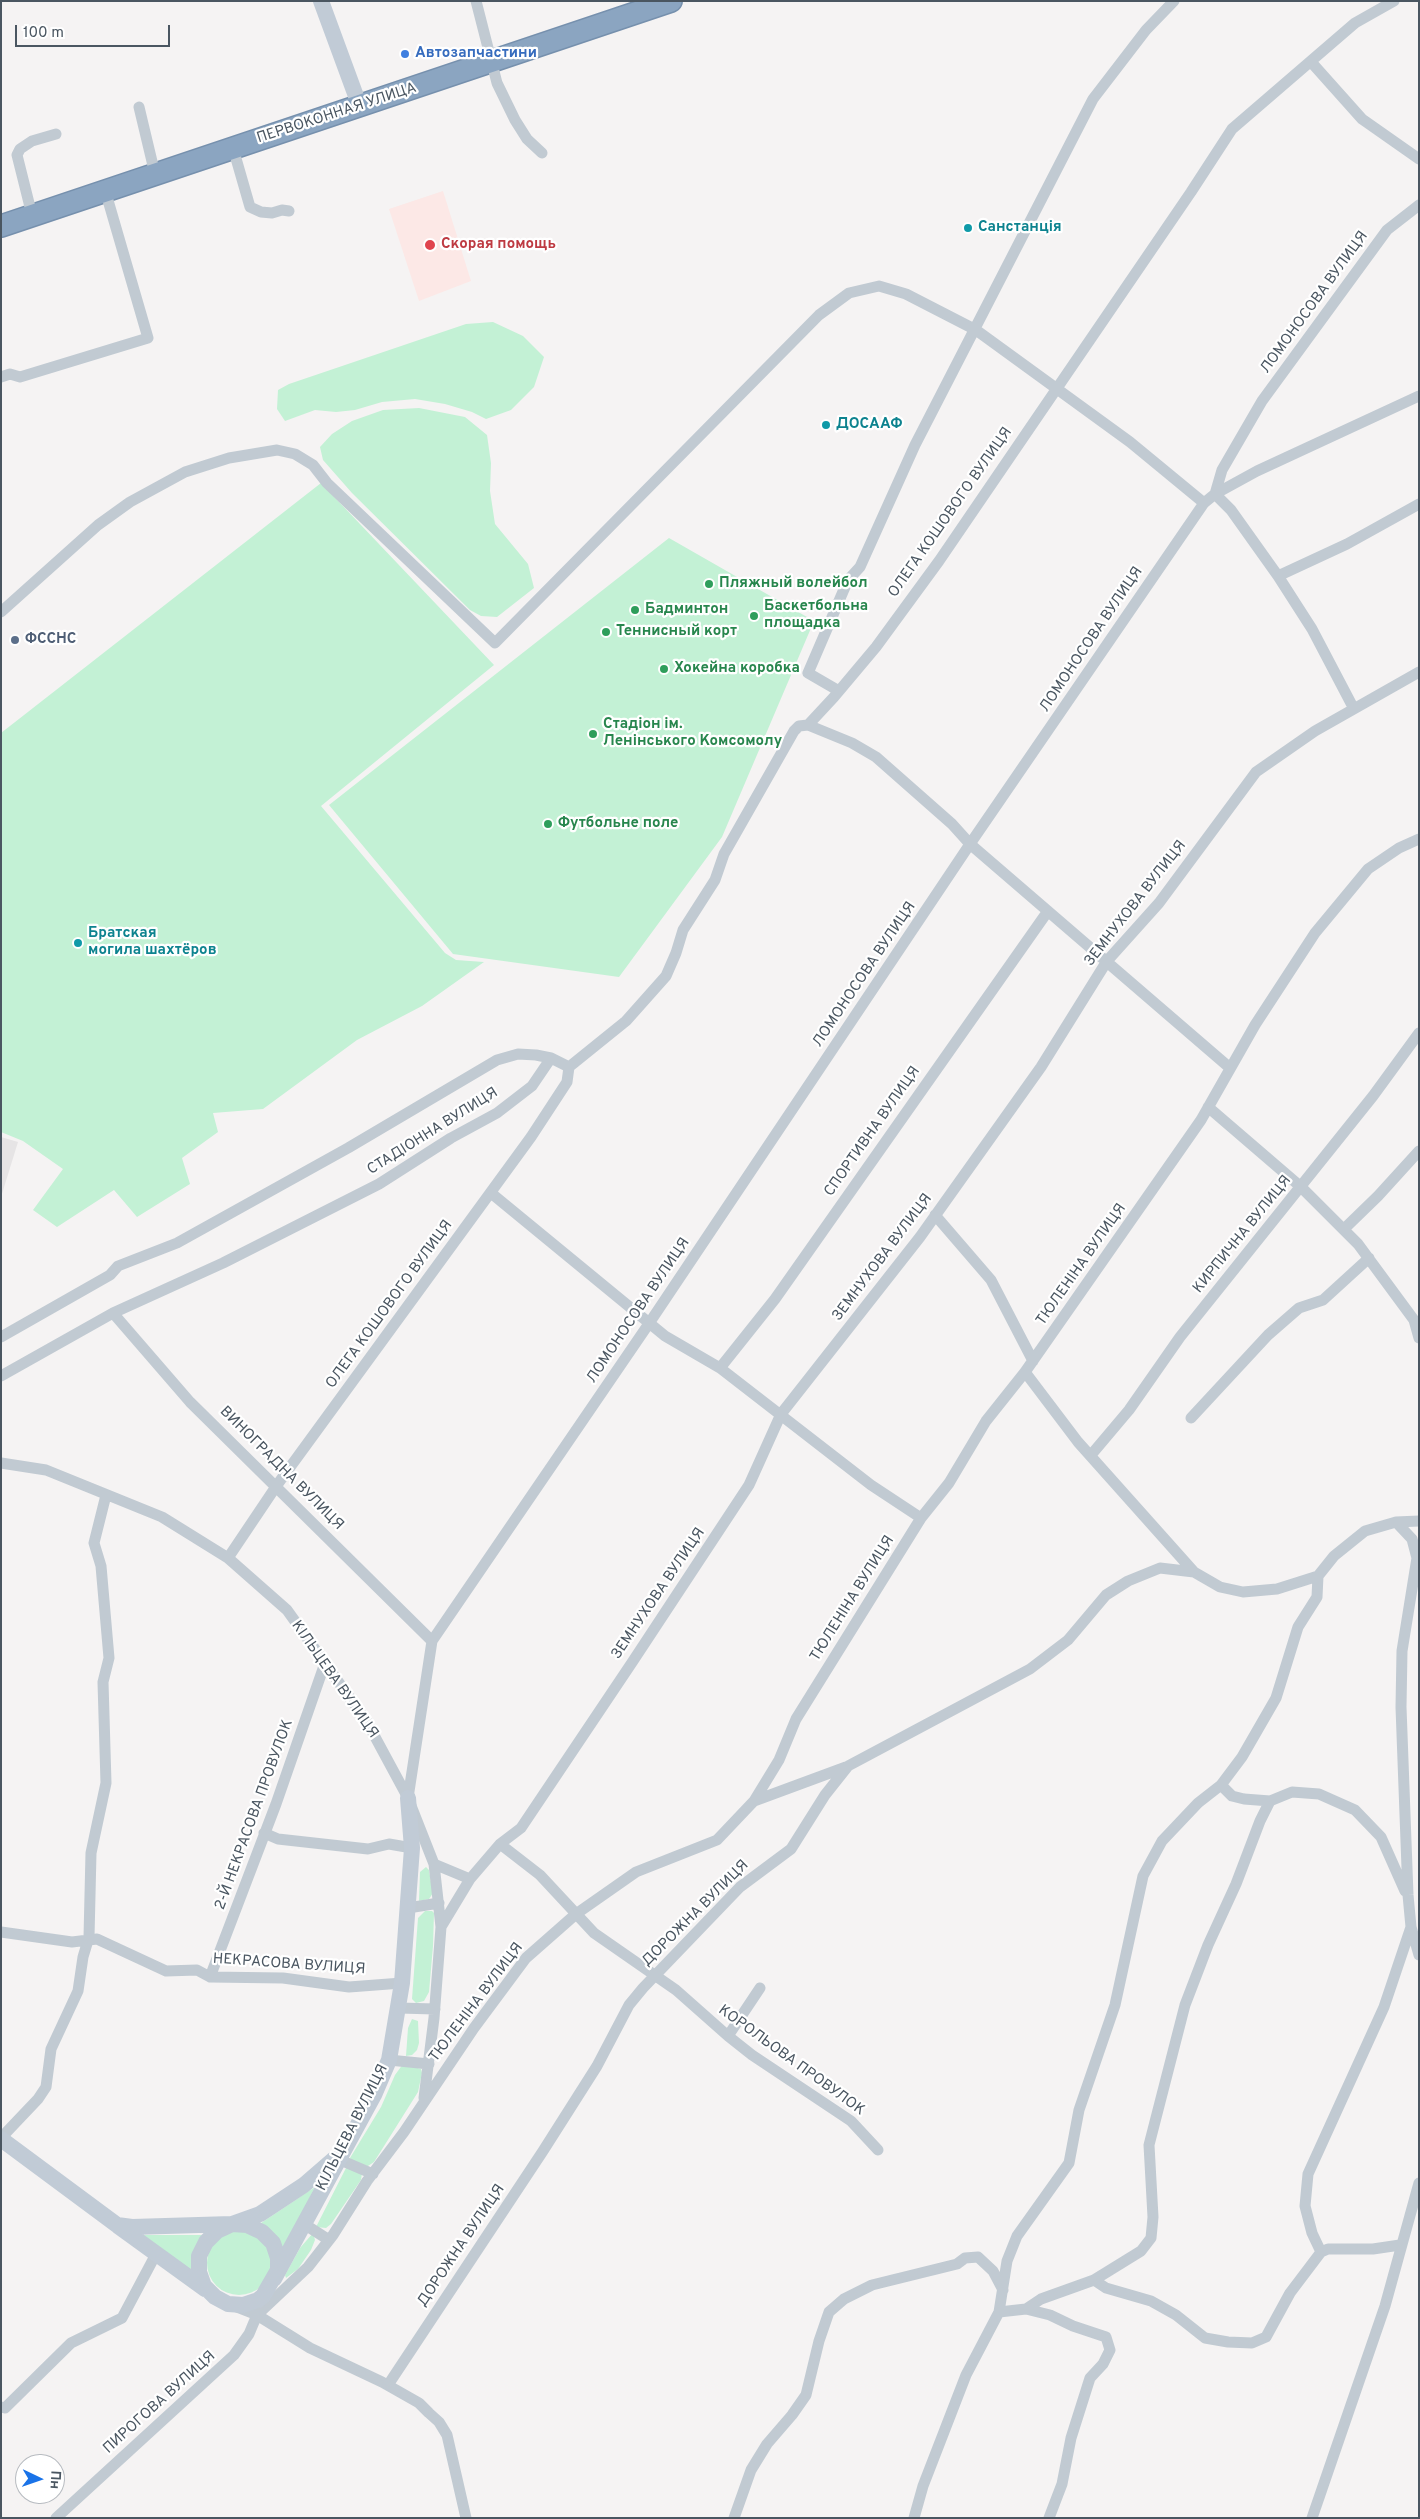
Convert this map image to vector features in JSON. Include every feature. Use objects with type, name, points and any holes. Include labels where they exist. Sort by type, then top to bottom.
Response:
[{"type":"highway","name":"ПЕРВОКОННАЯ УЛИЦА","points":[[1,226],[671,1]]},
{"type":"street","points":[[321,1],[360,106]]},
{"type":"street","points":[[476,1],[497,84],[527,139],[542,153]]},
{"type":"street","points":[[839,691],[808,673],[848,580],[860,567],[915,445],[976,330],[1093,99],[1146,30],[1174,1]]},
{"type":"street","name":"ОЛЕГА КОШОВОГО ВУЛИЦЯ","points":[[228,1558],[277,1485],[491,1193],[567,1082],[569,1067],[626,1021],[666,976],[683,930],[715,880],[729,846],[794,731],[800,726],[808,725],[839,691],[876,647],[938,562],[1232,129],[1355,23],[1394,1]]},
{"type":"street","points":[[1312,62],[1362,119],[1419,159]]},
{"type":"street","points":[[139,107],[155,174]]},
{"type":"street","points":[[32,215],[17,155],[20,149],[32,141],[56,134]]},
{"type":"street","points":[[233,148],[250,206],[261,212],[288,212]]},
{"type":"street","points":[[1,377],[10,374],[20,377],[148,338],[105,190]]},
{"type":"street","name":"ЛОМОНОСОВА ВУЛИЦЯ","points":[[408,1798],[432,1641],[650,1322],[970,844],[1204,503],[1215,494],[1222,470],[1262,401],[1387,230],[1419,205]]},
{"type":"street","points":[[1,612],[98,525],[130,502],[185,472],[229,458],[276,450],[295,454],[313,466],[327,483],[495,643],[819,315],[849,293],[879,286],[906,294],[976,330],[1130,442],[1204,503]]},
{"type":"street","points":[[1354,709],[1312,629],[1278,576],[1231,510],[1215,494],[1257,471],[1419,396]]},
{"type":"street","points":[[1278,576],[1347,544],[1419,504]]},
{"type":"street","name":"ЗЕМНУХОВА ВУЛИЦЯ","points":[[441,1927],[470,1879],[500,1844],[521,1828],[749,1485],[781,1414],[935,1215],[1041,1067],[1107,961],[1159,904],[1256,772],[1315,731],[1419,672]]},
{"type":"street","points":[[808,725],[852,743],[876,757],[952,824],[970,844],[1230,1068]]},
{"type":"street","name":"ТЮЛЕНІНА ВУЛИЦЯ","points":[[257,2315],[308,2267],[329,2240],[423,2102],[526,1958],[576,1914],[636,1872],[717,1840],[754,1801],[779,1760],[796,1719],[921,1518],[949,1483],[986,1421],[1033,1361],[1208,1107],[1255,1025],[1315,933],[1368,869],[1399,848],[1419,839]]},
{"type":"street","name":"СПОРТИВНА ВУЛИЦЯ","points":[[720,1368],[776,1299],[1048,911]]},
{"type":"street","name":"КИРПИЧНА ВУЛИЦЯ","points":[[1091,1455],[1129,1410],[1180,1337],[1373,1096],[1419,1033]]},
{"type":"street","name":"СТАДІОННА ВУЛИЦЯ","points":[[1,1337],[110,1275],[118,1266],[176,1243],[228,1215],[497,1060],[518,1054],[551,1058],[532,1086],[497,1113],[451,1138],[379,1184],[223,1263],[113,1314],[1,1376]]},
{"type":"street","points":[[551,1058],[569,1067]]},
{"type":"street","points":[[1208,1107],[1301,1187],[1344,1229],[1369,1258],[1414,1320],[1419,1338]]},
{"type":"street","points":[[1344,1229],[1378,1196],[1419,1151]]},
{"type":"street","points":[[491,1193],[665,1336],[720,1368],[871,1485],[921,1518]]},
{"type":"street","points":[[935,1215],[991,1280],[1033,1361]]},
{"type":"street","points":[[1192,1418],[1268,1335],[1300,1308],[1323,1300],[1369,1258]]},
{"type":"street","name":"ВИНОГРАДНА ВУЛИЦЯ","points":[[113,1314],[190,1402],[277,1485],[432,1641]]},
{"type":"street","points":[[1025,1372],[1078,1442],[1194,1572],[1220,1587],[1243,1592],[1277,1589],[1318,1576],[1334,1556],[1365,1531],[1396,1522],[1419,1521]]},
{"type":"street","name":"КІЛЬЦЕВА ВУЛИЦЯ","points":[[1,1463],[46,1470],[162,1517],[228,1558],[287,1610],[367,1722],[408,1798],[412,1848],[408,1908],[399,2008],[389,2060],[374,2095],[263,2296]]},
{"type":"street","points":[[106,1495],[94,1543],[101,1566],[108,1658],[103,1682],[106,1782],[91,1853],[88,1940],[83,1958],[78,1992],[51,2049],[46,2087],[38,2099],[1,2139],[209,2292],[228,2304],[257,2315],[310,2348],[388,2385],[419,2403],[439,2422],[447,2435],[466,2518]]},
{"type":"street","points":[[1396,1522],[1412,1539],[1417,1558],[1402,1651],[1408,1895],[1411,1927],[1419,1955]]},
{"type":"street","name":"ДОРОЖНА ВУЛИЦЯ","points":[[388,2385],[597,2066],[629,2006],[740,1887],[791,1849],[825,1795],[848,1766],[1030,1669],[1068,1640],[1106,1595],[1128,1581],[1160,1568],[1194,1572]]},
{"type":"street","points":[[914,2518],[923,2486],[966,2375],[999,2312],[1007,2261],[1017,2236],[1069,2163],[1079,2110],[1115,2005],[1143,1876],[1162,1841],[1198,1803],[1221,1786],[1242,1757],[1276,1698],[1298,1627],[1317,1597],[1318,1576]]},
{"type":"street","name":"2-Й НЕКРАСОВА ПРОВУЛОК","points":[[210,1977],[264,1833],[324,1663]]},
{"type":"street","points":[[754,1801],[848,1766]]},
{"type":"street","points":[[1221,1786],[1232,1796],[1270,1801],[1292,1792],[1319,1794],[1355,1810],[1381,1837],[1408,1895]]},
{"type":"street","points":[[408,1798],[434,1864],[441,1927],[435,2010],[423,2102]]},
{"type":"street","points":[[1026,2309],[1041,2299],[1094,2280],[1141,2251],[1151,2238],[1153,2217],[1149,2145],[1185,2005],[1208,1945],[1236,1884],[1260,1821],[1270,1801]]},
{"type":"street","points":[[264,1833],[278,1839],[368,1849],[389,1844],[412,1848]]},
{"type":"street","name":"КОРОЛЬОВА ПРОВУЛОК","points":[[500,1844],[540,1875],[594,1934],[676,1990],[728,2036],[850,2121],[878,2150]]},
{"type":"street","points":[[434,1864],[470,1879]]},
{"type":"street","points":[[408,1908],[438,1903]]},
{"type":"street","points":[[1321,2252],[1312,2233],[1305,2206],[1308,2174],[1384,2007],[1411,1927]]},
{"type":"street","name":"НЕКРАСОВА ВУЛИЦЯ","points":[[1,1932],[72,1942],[97,1939],[166,1971],[197,1970],[210,1977],[283,1978],[349,1987],[402,1983]]},
{"type":"street","points":[[728,2036],[760,1988]]},
{"type":"street","points":[[399,2008],[435,2010]]},
{"type":"street","points":[[389,2060],[429,2064]]},
{"type":"street","points":[[209,2292],[201,2279],[199,2256],[211,2236],[232,2224],[260,2214],[304,2185],[340,2155],[373,2174]]},
{"type":"street","points":[[1312,2518],[1385,2306],[1400,2245],[1419,2183]]},
{"type":"street","points":[[117,2225],[145,2228],[232,2224]]},
{"type":"street","name":"КІЛЬЦЕВА ВУЛИЦЯ","points":[[232,2224],[255,2228],[268,2237],[278,2258],[279,2266],[274,2279]]},
{"type":"street","points":[[304,2224],[329,2240]]},
{"type":"street","points":[[1094,2280],[1106,2288],[1151,2301],[1176,2315],[1205,2338],[1228,2342],[1252,2343],[1266,2337],[1290,2293],[1321,2252],[1328,2249],[1373,2249],[1400,2245]]},
{"type":"street","points":[[1,2407],[5,2408],[71,2343],[122,2318],[156,2254]]},
{"type":"street","points":[[734,2518],[751,2470],[766,2444],[792,2415],[806,2395],[819,2341],[829,2312],[844,2299],[872,2285],[956,2264],[965,2258],[978,2257],[993,2272],[1003,2290]]},
{"type":"street","points":[[228,2304],[251,2303],[263,2296]]},
{"type":"street","name":"ПИРОГОВА ВУЛИЦЯ","points":[[56,2518],[234,2355],[249,2334],[263,2296]]},
{"type":"street","points":[[999,2312],[1026,2309],[1050,2315],[1073,2326],[1106,2337],[1110,2350],[1103,2364],[1090,2378],[1071,2438],[1062,2484],[1049,2518]]},
{"type":"shaded area","name":"Скорая помощь","points":[[443,191],[471,281],[419,301],[389,209]]},
{"type":"shaded area","points":[[1,1137],[18,1142],[1,1197]]},
{"type":"green space","points":[[493,322],[523,336],[544,357],[534,387],[511,410],[486,419],[472,412],[445,404],[415,399],[382,402],[355,410],[336,412],[315,410],[285,421],[277,409],[278,390],[289,384],[466,324]]},
{"type":"green space","points":[[419,408],[465,417],[487,435],[491,463],[490,491],[495,524],[528,564],[534,588],[497,617],[481,616],[470,610],[352,493],[323,460],[320,447],[332,434],[352,421],[383,410]]},
{"type":"green space","points":[[321,483],[494,665],[321,806],[445,953],[456,960],[484,962],[422,1006],[357,1040],[263,1109],[213,1113],[218,1132],[182,1158],[190,1184],[137,1217],[114,1190],[57,1227],[33,1210],[63,1169],[23,1141],[1,1132],[1,733]]},
{"type":"green space","name":"Стадіон ім. Ленінського Комсомолу","points":[[669,538],[814,621],[722,837],[619,977],[453,954],[329,805]]},
{"type":"green space","points":[[426,1867],[429,1870],[433,1893],[429,1899],[419,1901],[420,1872]]},
{"type":"green space","points":[[425,1911],[432,1911],[434,1913],[429,1992],[424,2001],[416,2003],[412,1999],[418,1918]]},
{"type":"green space","points":[[412,2019],[418,2021],[419,2043],[417,2050],[412,2055],[406,2056],[408,2028]]},
{"type":"green space","points":[[403,2064],[421,2069],[422,2073],[418,2092],[374,2162],[368,2166],[360,2166],[352,2162],[350,2158],[381,2107],[395,2075]]},
{"type":"green space","points":[[347,2166],[362,2173],[361,2180],[331,2224],[326,2228],[316,2227]]},
{"type":"green space","points":[[315,2187],[284,2249],[261,2223]]},
{"type":"green space","points":[[239,2231],[257,2237],[265,2245],[271,2263],[265,2281],[257,2289],[239,2295],[221,2289],[213,2281],[207,2263],[213,2245],[221,2237]]},
{"type":"green space","points":[[313,2233],[315,2240],[311,2250],[298,2269],[286,2278],[285,2275],[300,2248]]},
{"type":"green space","points":[[143,2235],[202,2235],[191,2270]]},
{"type":"place","name":"Автозапчастини","points":[[405,54]]},
{"type":"place","name":"Санстанція","points":[[968,228]]},
{"type":"place","name":"Скорая помощь","points":[[430,245]]},
{"type":"place","name":"ДОСААФ","points":[[826,425]]},
{"type":"place","name":"Пляжный волейбол","points":[[709,584]]},
{"type":"place","name":"Бадминтон","points":[[635,610]]},
{"type":"place","name":"Баскетбольна площадка","points":[[754,616]]},
{"type":"place","name":"Теннисный корт","points":[[606,632]]},
{"type":"place","name":"ФССНС","points":[[15,640]]},
{"type":"place","name":"Хокейна коробка","points":[[664,669]]},
{"type":"place","name":"Стадіон ім. Ленінського Комсомолу","points":[[593,734]]},
{"type":"place","name":"Футбольне поле","points":[[548,824]]},
{"type":"place","name":"Братская могила шахтёров","points":[[78,943]]}]
